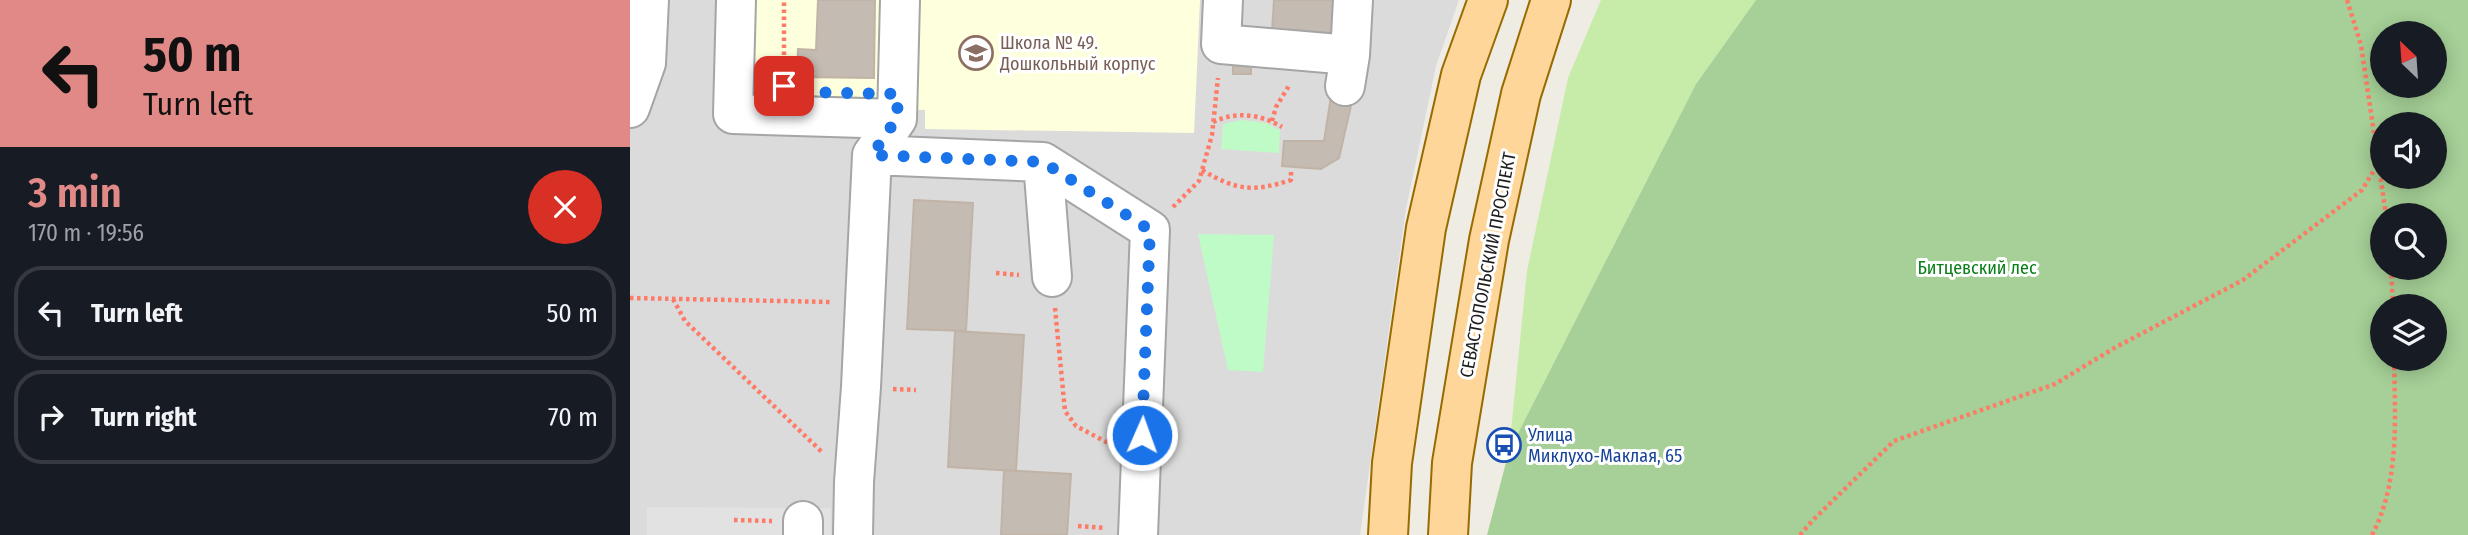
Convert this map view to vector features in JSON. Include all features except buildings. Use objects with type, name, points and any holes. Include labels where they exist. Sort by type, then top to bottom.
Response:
[{"type":"main road","points":[[1388,535],[1392,463],[1426,228],[1461,75],[1488,0]]},
{"type":"main road","name":"СЕВАСТОПОЛЬСКИЙ ПРОСПЕКТ","points":[[1448,535],[1452,463],[1489,240],[1521,94],[1551,0]]},
{"type":"lane","points":[[630,108],[646,63],[649,0]]},
{"type":"lane","points":[[736,0],[733,114],[897,118]]},
{"type":"lane","points":[[853,535],[872,155],[897,118],[900,0]]},
{"type":"lane","points":[[1223,0],[1221,44],[1348,71],[1353,0]]},
{"type":"lane","points":[[872,155],[1043,162],[1150,230],[1138,535]]},
{"type":"lane","points":[[1043,162],[1052,277]]},
{"type":"path","points":[[785,0],[783,78],[784,86],[789,90]]},
{"type":"path","points":[[2347,0],[2361,45],[2371,112]]},
{"type":"path","points":[[1150,230],[1199,181],[1212,135],[1221,44]]},
{"type":"path","points":[[1272,121],[1276,107]]},
{"type":"path","points":[[1213,121],[1241,115],[1272,121],[1282,127]]},
{"type":"path","points":[[1202,170],[1229,184],[1254,189],[1291,180],[1291,172]]},
{"type":"path","points":[[1800,535],[1812,520],[1894,441],[2055,384],[2116,347],[2243,280],[2362,190],[2370,177]]},
{"type":"path","points":[[1052,277],[1065,411],[1076,426],[1141,461]]},
{"type":"path","points":[[630,298],[836,302]]},
{"type":"path","points":[[673,299],[685,321],[854,482]]},
{"type":"path","points":[[2372,535],[2388,486],[2394,445],[2394,371]]},
{"type":"shaded area","points":[[630,0],[1459,0],[1436,66],[1406,209],[1360,535],[630,535]]},
{"type":"shaded area","name":"Школа № 49. Дошкольный корпус","points":[[756,0],[1200,0],[1194,133],[925,129],[925,110],[753,106]]},
{"type":"shaded area","points":[[647,507],[831,508],[831,535],[647,535]]},
{"type":"green space","points":[[1601,0],[1756,0],[1696,84],[1509,451],[1527,271],[1568,78]]},
{"type":"green space","name":"Битцевский лес","points":[[1756,0],[2468,0],[2468,535],[1487,535],[1509,451],[1696,84]]},
{"type":"green space","points":[[1242,120],[1266,123],[1280,130],[1279,153],[1221,149],[1223,124]]},
{"type":"green space","points":[[1198,234],[1274,235],[1263,372],[1228,370]]},
{"type":"place","name":"Школа № 49. Дошкольный корпус","points":[[976,53]]},
{"type":"place","name":"Улица Миклухо-Маклая, 65","points":[[1504,445]]},
{"type":"route","points":[[784,86],[794,92],[898,94],[897,118],[872,155],[1043,162],[1150,230],[1142,435]]}]
